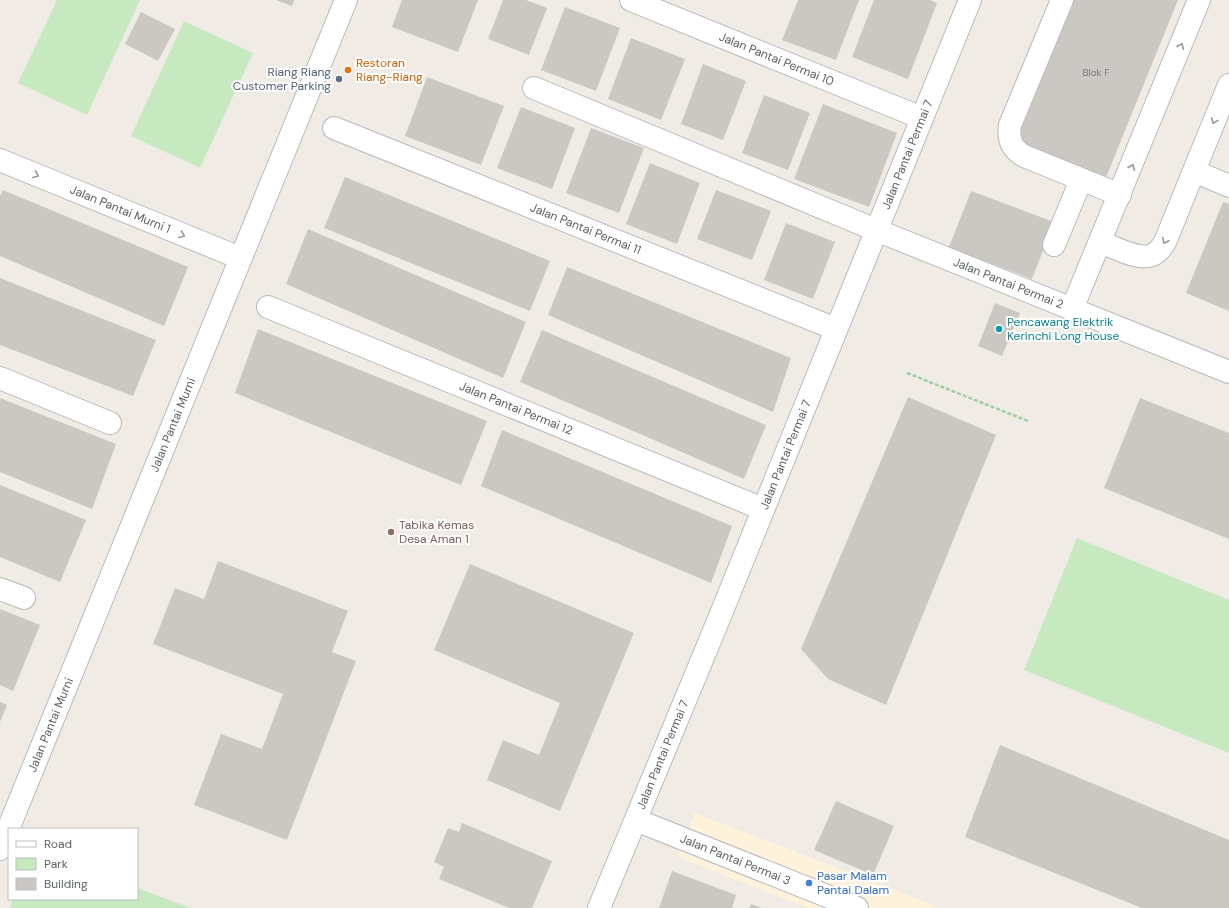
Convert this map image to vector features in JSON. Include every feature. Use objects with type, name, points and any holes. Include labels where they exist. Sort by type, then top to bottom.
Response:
[{"type":"street","name":"Jalan Pantai Murni","points":[[9,828],[346,0]]},
{"type":"street","name":"Jalan Pantai Permai 10","points":[[631,0],[922,118]]},
{"type":"street","name":"Jalan Pantai Permai 7","points":[[599,908],[970,0]]},
{"type":"street","points":[[1062,0],[1010,125],[1009,134],[1011,144],[1016,151],[1024,156],[1120,195]]},
{"type":"street","points":[[1072,309],[1101,242],[1199,0]]},
{"type":"street","points":[[1101,242],[1143,257],[1152,255],[1160,250],[1165,242],[1229,85]]},
{"type":"street","name":"Jalan Pantai Permai 2","points":[[534,88],[876,230],[1229,372]]},
{"type":"street","name":"Jalan Pantai Permai 11","points":[[334,128],[836,329]]},
{"type":"street","name":"Jalan Pantai Murni 1","points":[[2,165],[240,258]]},
{"type":"street","points":[[1194,171],[1229,186]]},
{"type":"street","points":[[1054,245],[1081,180]]},
{"type":"street","name":"Jalan Pantai Permai 12","points":[[268,307],[763,509]]},
{"type":"street","points":[[0,378],[110,423]]},
{"type":"street","points":[[0,589],[24,598]]},
{"type":"street","name":"Jalan Pantai Permai 3","points":[[636,820],[856,908]]},
{"type":"street","name":"Jalan Pantai Murni","points":[[0,849],[8,829]]},
{"type":"path","points":[[907,373],[1028,421]]},
{"type":"shaded area","name":"Pasar Malam Pantai Dalam","points":[[695,813],[941,908],[807,908],[678,857]]},
{"type":"green space","points":[[57,0],[140,0],[87,115],[18,83]]},
{"type":"green space","points":[[184,21],[253,53],[200,168],[131,136]]},
{"type":"green space","points":[[1077,538],[1229,600],[1229,753],[1024,670]]},
{"type":"green space","points":[[138,888],[191,908],[10,908],[13,900],[138,900]]},
{"type":"building","points":[[276,0],[294,0],[292,6]]},
{"type":"building","points":[[402,0],[478,0],[458,52],[392,27]]},
{"type":"building","points":[[503,0],[526,0],[547,8],[529,55],[488,39]]},
{"type":"building","points":[[798,0],[859,0],[836,60],[782,40]]},
{"type":"building","points":[[874,0],[930,0],[937,3],[908,79],[852,57]]},
{"type":"building","points":[[1073,0],[1178,0],[1105,180],[1015,144]]},
{"type":"building","points":[[565,7],[620,28],[596,91],[541,70]]},
{"type":"building","points":[[141,12],[175,29],[158,61],[125,44]]},
{"type":"building","points":[[631,38],[685,59],[661,120],[608,99]]},
{"type":"building","points":[[703,64],[746,81],[723,140],[681,124]]},
{"type":"building","points":[[427,77],[504,106],[481,165],[405,136]]},
{"type":"building","points":[[764,95],[810,113],[788,170],[742,153]]},
{"type":"building","points":[[823,104],[897,133],[869,207],[794,179]]},
{"type":"building","points":[[521,107],[575,128],[552,189],[497,168]]},
{"type":"building","points":[[591,128],[644,148],[619,213],[566,193]]},
{"type":"building","points":[[650,163],[700,183],[677,244],[626,224]]},
{"type":"building","points":[[345,177],[550,261],[530,311],[324,228]]},
{"type":"building","points":[[3,190],[188,267],[164,326],[0,256],[0,196]]},
{"type":"building","points":[[716,190],[771,211],[752,260],[697,239]]},
{"type":"building","points":[[971,191],[1054,222],[1032,279],[949,247]]},
{"type":"building","points":[[1223,202],[1229,204],[1229,311],[1186,293]]},
{"type":"building","points":[[786,223],[835,242],[813,299],[764,280]]},
{"type":"building","points":[[308,229],[526,322],[503,378],[286,284]]},
{"type":"building","points":[[567,267],[791,358],[773,412],[548,315]]},
{"type":"building","points":[[0,278],[156,340],[133,396],[0,345]]},
{"type":"building","name":"Pencawang Elektrik Kerinchi Long House","points":[[995,303],[1020,313],[1002,356],[978,346]]},
{"type":"building","points":[[258,329],[487,421],[461,485],[235,393]]},
{"type":"building","points":[[542,330],[766,425],[744,479],[520,382]]},
{"type":"building","points":[[908,397],[996,435],[886,705],[828,679],[801,649]]},
{"type":"building","points":[[0,398],[116,444],[92,509],[0,472]]},
{"type":"building","points":[[1140,398],[1229,433],[1229,539],[1104,488]]},
{"type":"building","points":[[502,430],[732,526],[711,583],[481,486]]},
{"type":"building","points":[[0,485],[86,520],[60,582],[0,557]]},
{"type":"building","points":[[218,561],[348,611],[332,652],[356,661],[287,840],[194,805],[221,734],[262,749],[283,694],[153,644],[175,588],[204,599]]},
{"type":"building","points":[[470,564],[634,633],[560,811],[487,780],[503,740],[539,755],[560,703],[434,650]]},
{"type":"building","points":[[0,609],[40,625],[13,691],[0,685]]},
{"type":"building","points":[[0,702],[7,705],[0,722]]},
{"type":"building","points":[[1000,745],[1229,840],[1229,908],[1142,908],[965,837]]},
{"type":"building","points":[[836,801],[894,826],[873,875],[814,850]]},
{"type":"building","points":[[462,823],[552,861],[532,908],[509,908],[439,879],[444,867],[434,862],[448,828],[459,832]]},
{"type":"building","points":[[672,871],[736,895],[732,908],[659,908]]},
{"type":"building","points":[[751,904],[762,908],[749,908]]},
{"type":"place","name":"Restoran Riang-Riang","points":[[348,70]]},
{"type":"place","name":"Riang Riang Customer Parking","points":[[339,79]]},
{"type":"place","name":"Pencawang Elektrik Kerinchi Long House","points":[[999,329]]},
{"type":"place","name":"Tabika Kemas Desa Aman 1","points":[[391,532]]},
{"type":"place","name":"Pasar Malam Pantai Dalam","points":[[809,883]]}]
